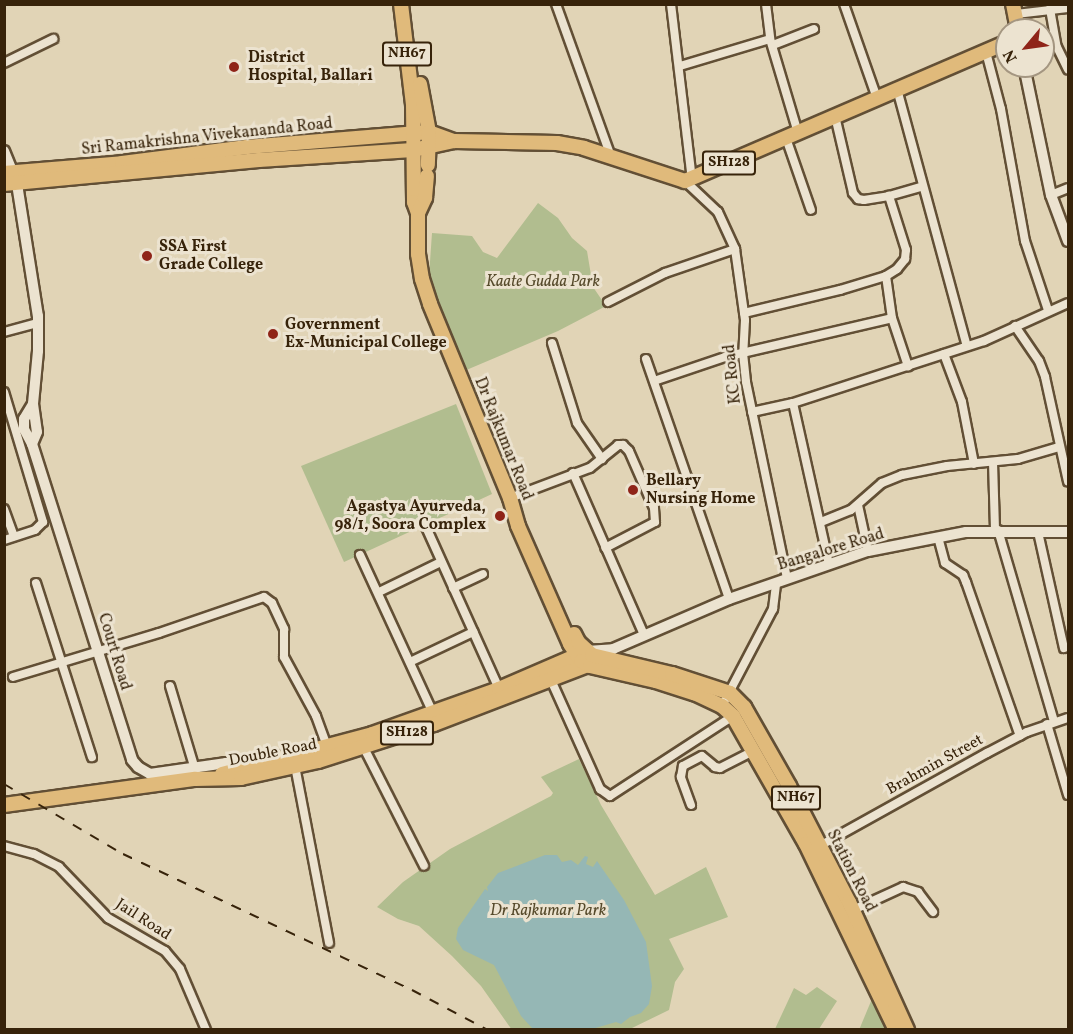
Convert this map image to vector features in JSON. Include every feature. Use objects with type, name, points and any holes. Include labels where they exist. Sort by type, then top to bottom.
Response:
[{"type":"main road","name":"Dr Rajkumar Road","points":[[401,4],[417,103],[429,132],[425,198],[418,213]]},
{"type":"main road","name":"Dr Rajkumar Road","points":[[410,4],[417,103],[413,134],[414,202],[418,213],[418,254],[430,304],[517,517],[523,521],[582,653]]},
{"type":"main road","name":"SH128","points":[[413,150],[454,141],[557,143],[584,148],[689,180],[995,47]]},
{"type":"main road","name":"SH128","points":[[413,134],[429,132],[454,141]]},
{"type":"main road","name":"Sri Ramakrishna Vivekananda Road","points":[[10,178],[247,147],[413,134]]},
{"type":"main road","name":"Sri Ramakrishna Vivekananda Road","points":[[10,178],[413,150]]},
{"type":"main road","points":[[582,653],[662,671],[730,693]]},
{"type":"main road","name":"NH67","points":[[582,653],[590,666],[656,681],[722,706],[733,716],[815,849],[896,1029]]},
{"type":"main road","name":"Double Road","points":[[218,777],[241,778],[295,766],[499,689],[582,653]]},
{"type":"main road","name":"SH128","points":[[590,666],[602,658]]},
{"type":"main road","name":"Double Road","points":[[218,777],[225,771],[239,768],[364,748],[590,666]]},
{"type":"main road","name":"Station Road","points":[[730,693],[744,707],[756,726],[815,849],[853,910],[907,1029]]},
{"type":"main road","name":"SH128","points":[[4,805],[218,777]]},
{"type":"street","points":[[556,4],[611,158]]},
{"type":"street","points":[[671,4],[680,66],[689,180]]},
{"type":"street","points":[[766,4],[792,135],[811,210]]},
{"type":"street","points":[[844,4],[876,98]]},
{"type":"street","points":[[1015,9],[1068,8]]},
{"type":"street","points":[[1050,9],[1057,47],[1068,70]]},
{"type":"street","points":[[680,66],[814,29]]},
{"type":"street","points":[[4,63],[53,39]]},
{"type":"street","points":[[987,51],[1001,109],[1025,241],[1048,310]]},
{"type":"street","points":[[1027,78],[1052,195],[1068,241]]},
{"type":"street","points":[[897,89],[967,346]]},
{"type":"street","points":[[835,117],[853,193],[864,200],[923,186]]},
{"type":"street","name":"Court Road","points":[[4,151],[38,323],[33,404],[23,423],[26,435],[32,444],[99,651],[132,760],[138,767],[150,774],[194,766],[232,763],[239,768]]},
{"type":"street","name":"KC Road","points":[[689,180],[718,212],[735,249],[744,313],[743,353],[752,412],[787,579]]},
{"type":"street","points":[[1052,195],[1068,188]]},
{"type":"street","points":[[744,313],[886,276],[897,269],[905,259],[906,250],[890,195]]},
{"type":"street","points":[[608,302],[665,273],[735,249]]},
{"type":"street","points":[[886,276],[892,318],[908,366]]},
{"type":"street","points":[[752,412],[794,403],[944,354],[1068,303]]},
{"type":"street","points":[[654,381],[743,353],[892,318]]},
{"type":"street","points":[[4,332],[38,323]]},
{"type":"street","points":[[1015,326],[1039,362],[1068,482]]},
{"type":"street","points":[[552,344],[578,423],[602,459]]},
{"type":"street","points":[[944,354],[962,402],[974,464]]},
{"type":"street","points":[[646,359],[729,599]]},
{"type":"street","points":[[4,392],[6,411],[43,522],[35,530],[4,540]]},
{"type":"street","points":[[794,403],[829,564]]},
{"type":"street","points":[[510,498],[590,468],[618,445],[627,447],[656,516],[655,522],[605,548]]},
{"type":"street","points":[[821,522],[858,505],[882,483],[902,475],[922,469],[1018,459],[1059,447]]},
{"type":"street","points":[[993,462],[997,530],[1051,723],[1068,795]]},
{"type":"street","points":[[573,474],[644,635]]},
{"type":"street","points":[[858,505],[868,551]]},
{"type":"street","points":[[4,509],[14,536]]},
{"type":"street","points":[[426,527],[499,689]]},
{"type":"street","name":"Bangalore Road","points":[[602,658],[613,649],[729,599],[868,551],[966,532],[997,530],[1068,532]]},
{"type":"street","points":[[1038,532],[1064,648]]},
{"type":"street","points":[[938,537],[945,563],[963,575],[966,582],[1020,736]]},
{"type":"street","points":[[360,555],[412,662],[433,713]]},
{"type":"street","points":[[379,592],[441,562]]},
{"type":"street","points":[[453,588],[483,574]]},
{"type":"street","points":[[36,583],[93,757]]},
{"type":"street","points":[[722,706],[773,609],[776,583]]},
{"type":"street","points":[[13,677],[159,633],[257,598],[268,598],[284,629],[284,657],[316,716],[329,753]]},
{"type":"street","points":[[412,662],[473,633]]},
{"type":"street","name":"Bangalore Road","points":[[582,653],[613,649]]},
{"type":"street","points":[[551,680],[600,789],[610,796],[733,716]]},
{"type":"street","points":[[170,686],[194,766]]},
{"type":"street","name":"Brahmin Street","points":[[815,849],[1020,736],[1068,718]]},
{"type":"street","points":[[364,748],[424,866]]},
{"type":"street","points":[[691,805],[681,777],[683,766],[702,756],[715,767],[720,768],[754,751]]},
{"type":"street","points":[[295,766],[329,943]]},
{"type":"street","name":"Jail Road","points":[[4,846],[34,854],[59,867],[108,918],[165,951],[180,969],[206,1029]]},
{"type":"street","points":[[853,910],[903,887],[918,891],[933,912]]},
{"type":"green space","name":"Kaate Gudda Park","points":[[538,203],[558,218],[572,238],[587,251],[593,287],[606,306],[558,331],[464,371],[433,304],[429,276],[432,233],[472,236],[483,252],[497,258]]},
{"type":"green space","points":[[456,404],[492,494],[344,562],[301,466]]},
{"type":"green space","name":"Dr Rajkumar Park","points":[[579,759],[601,805],[655,895],[706,867],[728,917],[669,939],[684,969],[675,982],[669,1010],[630,1029],[512,1030],[481,986],[452,956],[419,926],[398,919],[377,907],[403,882],[450,849],[551,796],[553,793],[541,777]]},
{"type":"green space","points":[[817,987],[837,1001],[819,1029],[775,1029],[794,988],[806,995]]},
{"type":"green space","points":[[874,994],[891,1029],[859,1030]]},
{"type":"water","points":[[545,855],[557,855],[562,862],[571,860],[578,865],[585,856],[588,857],[586,864],[593,867],[597,861],[624,900],[646,942],[652,986],[649,1004],[641,1013],[621,1024],[616,1022],[592,1029],[533,1029],[521,1016],[494,965],[463,950],[456,939],[458,928],[485,889],[488,891],[487,887],[498,873]]},
{"type":"railway","points":[[4,784],[123,854],[412,990],[488,1030]]},
{"type":"place","name":"District Hospital, Ballari","points":[[234,67]]},
{"type":"place","name":"SSA First Grade College","points":[[147,256]]},
{"type":"place","name":"Government Ex-Municipal College","points":[[273,334]]},
{"type":"place","name":"Bellary Nursing Home","points":[[633,490]]},
{"type":"place","name":"Agastya Ayurveda, 98/1, Soora Complex","points":[[500,516]]}]
